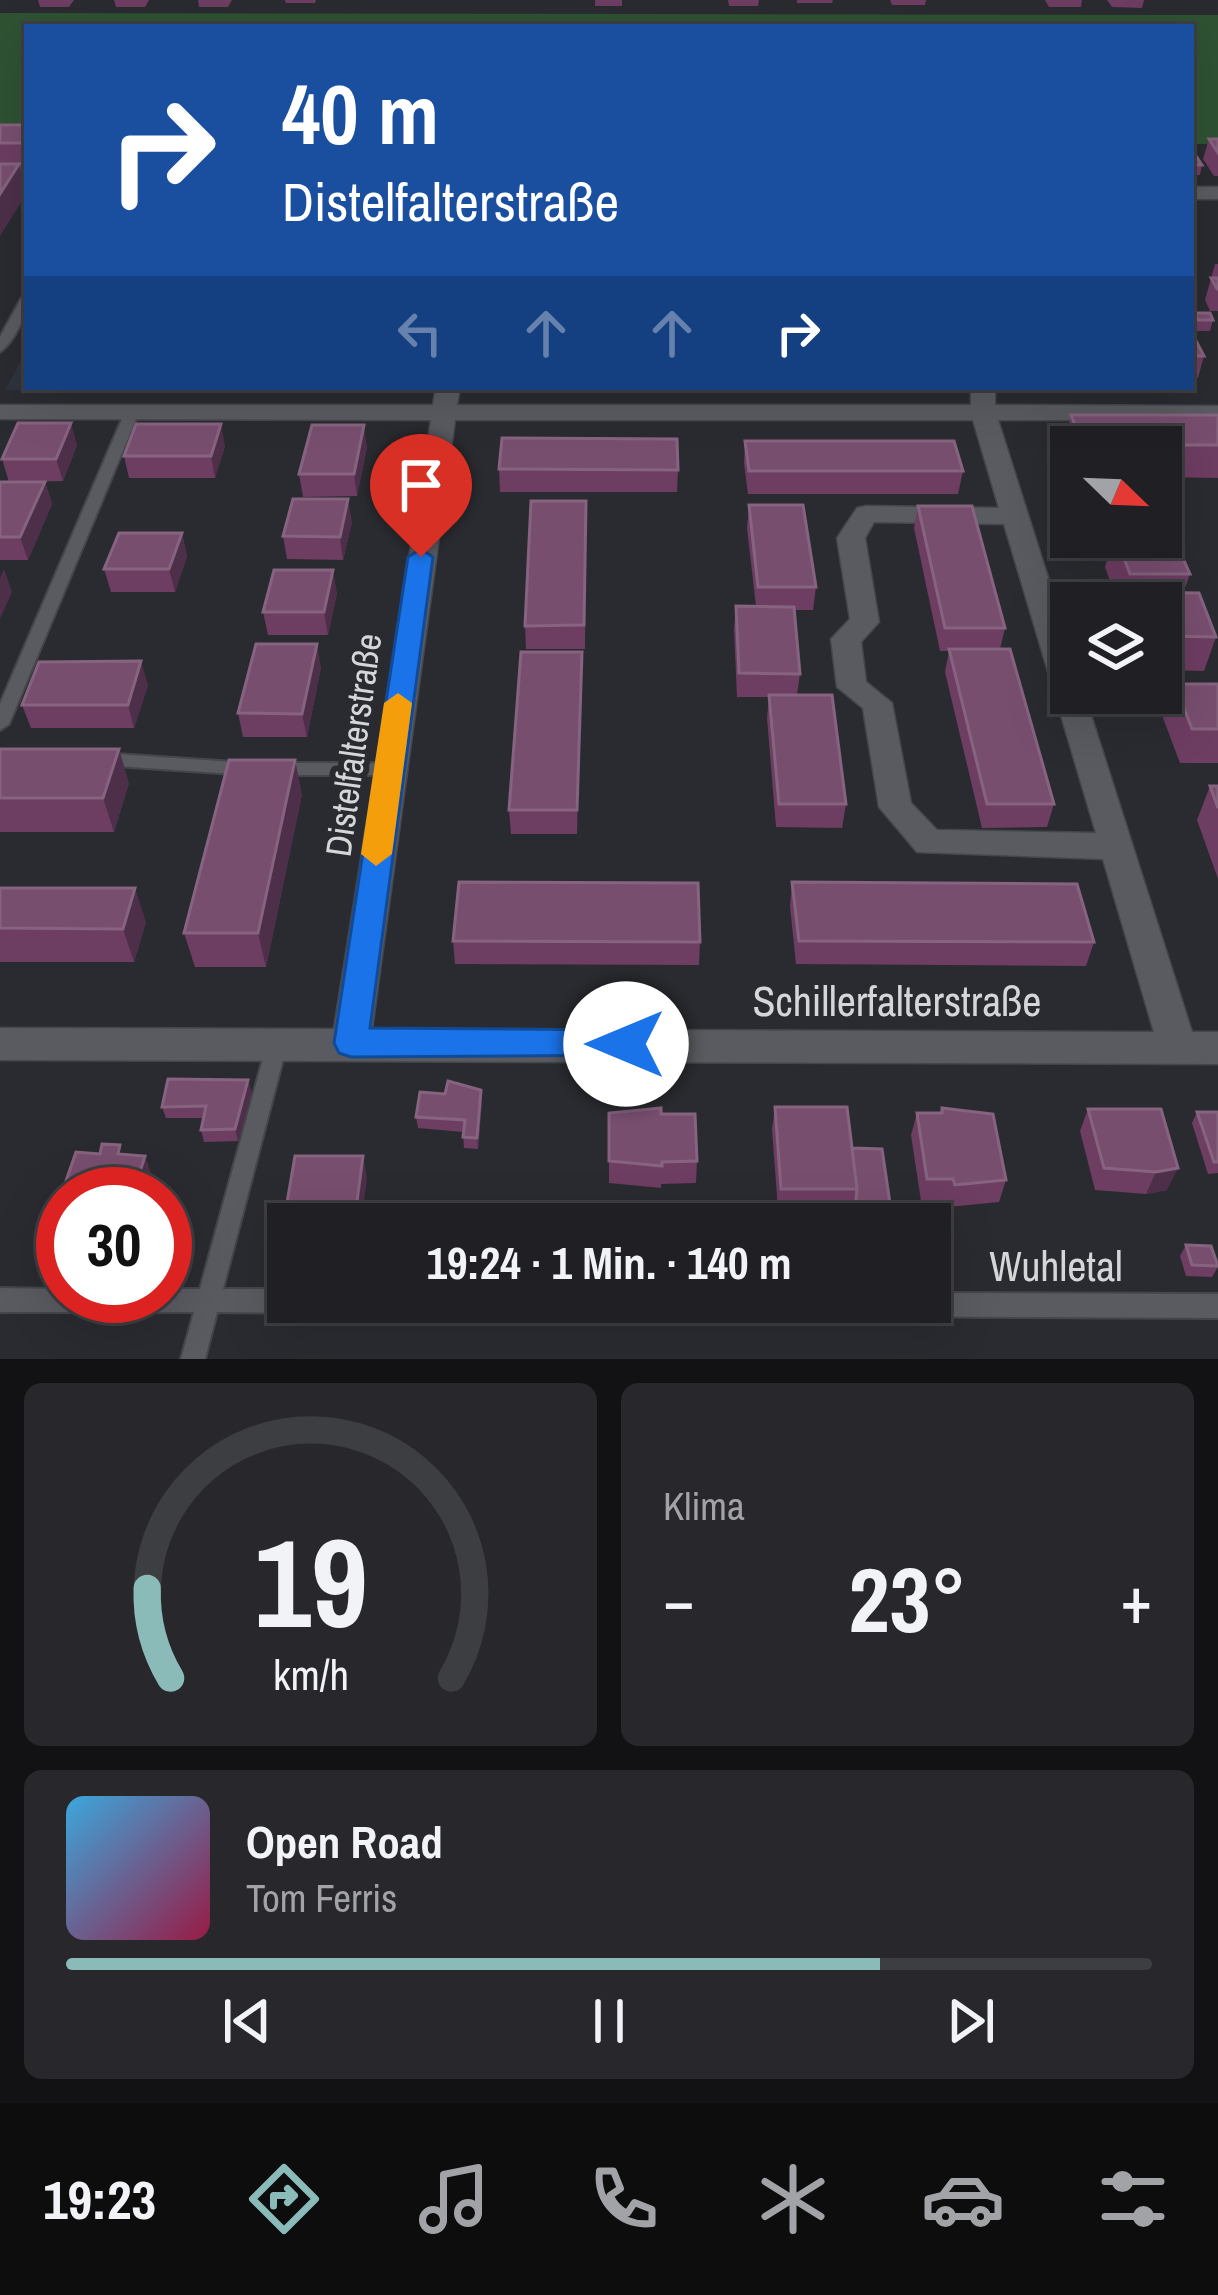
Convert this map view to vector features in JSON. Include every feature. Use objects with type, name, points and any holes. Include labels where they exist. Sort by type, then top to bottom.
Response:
[{"type":"street","points":[[0,412],[132,412],[446,399],[983,399],[1218,412]]},
{"type":"street","name":"Distelfalterstraße","points":[[351,1043],[446,399]]},
{"type":"street","points":[[983,399],[1178,1048]]},
{"type":"street","points":[[1016,516],[866,514],[851,538],[865,622],[846,639],[852,686],[878,703],[895,807],[929,843],[1117,846]]},
{"type":"street","name":"Schillerfalterstraße","points":[[0,1044],[1218,1048]]},
{"type":"lane","points":[[0,348],[24,304]]},
{"type":"lane","points":[[0,724],[132,412]]},
{"type":"lane","points":[[88,759],[251,769],[388,769]]},
{"type":"lane","points":[[193,1359],[277,1045]]},
{"type":"lane","points":[[0,1300],[267,1301]]},
{"type":"lane","name":"Wuhletal","points":[[951,1305],[1218,1306]]},
{"type":"shaded area","points":[[24,355],[24,390],[5,390]]},
{"type":"green space","points":[[0,13],[1218,15],[1218,144],[1194,144],[1194,24],[24,24],[24,142],[0,142]]},
{"type":"building","points":[[0,125],[24,125],[24,143],[0,143]]},
{"type":"building","points":[[0,164],[19,164],[0,194]]},
{"type":"building","points":[[1194,313],[1210,313],[1213,320],[1198,320]]},
{"type":"building","points":[[1194,337],[1204,356],[1194,356]]},
{"type":"building","points":[[1071,415],[1218,415],[1218,445],[1182,445],[1182,426],[1075,426]]},
{"type":"building","points":[[18,423],[71,423],[56,459],[2,459]]},
{"type":"building","points":[[136,424],[221,424],[211,456],[124,456]]},
{"type":"building","points":[[312,425],[364,425],[354,474],[299,474]]},
{"type":"building","points":[[502,438],[677,439],[678,470],[499,469]]},
{"type":"building","points":[[745,441],[954,441],[963,471],[749,471]]},
{"type":"building","points":[[0,482],[45,482],[20,537],[0,537]]},
{"type":"building","points":[[293,499],[348,499],[340,537],[283,536]]},
{"type":"building","points":[[531,501],[586,501],[584,625],[525,626]]},
{"type":"building","points":[[749,505],[803,505],[816,587],[758,587]]},
{"type":"building","points":[[918,506],[972,506],[1005,628],[945,628]]},
{"type":"building","points":[[119,533],[182,533],[169,569],[104,569]]},
{"type":"building","points":[[1182,556],[1190,574],[1130,574],[1124,558]]},
{"type":"building","points":[[274,570],[333,570],[324,612],[263,612]]},
{"type":"building","points":[[1182,593],[1199,593],[1216,637],[1182,636]]},
{"type":"building","points":[[736,606],[794,607],[800,674],[739,673]]},
{"type":"building","points":[[256,644],[317,644],[302,714],[238,713]]},
{"type":"building","points":[[949,649],[1010,649],[1054,804],[987,804]]},
{"type":"building","points":[[521,652],[582,652],[577,810],[509,810]]},
{"type":"building","points":[[141,661],[128,705],[22,705],[39,662]]},
{"type":"building","points":[[1182,684],[1218,684],[1218,729],[1192,729],[1182,703]]},
{"type":"building","points":[[769,695],[832,695],[846,804],[779,804]]},
{"type":"building","points":[[0,749],[119,749],[103,798],[0,798]]},
{"type":"building","points":[[229,760],[295,760],[258,933],[184,933]]},
{"type":"building","points":[[459,882],[698,883],[700,942],[453,941]]},
{"type":"building","points":[[792,882],[1077,884],[1094,942],[799,941]]},
{"type":"building","points":[[0,888],[135,888],[123,929],[0,928]]},
{"type":"building","points":[[168,1079],[248,1080],[235,1129],[201,1130],[206,1106],[162,1107]]},
{"type":"building","points":[[448,1081],[481,1090],[477,1138],[463,1137],[465,1120],[416,1117],[420,1092],[445,1094]]},
{"type":"building","points":[[775,1107],[847,1107],[857,1189],[781,1189]]},
{"type":"building","points":[[661,1108],[661,1114],[695,1114],[697,1161],[662,1162],[662,1166],[609,1161],[609,1113]]},
{"type":"building","points":[[942,1108],[993,1114],[1006,1180],[955,1185],[953,1179],[927,1179],[917,1113],[942,1113]]},
{"type":"building","points":[[1088,1109],[1161,1109],[1178,1168],[1156,1172],[1104,1168]]},
{"type":"building","points":[[1197,1112],[1218,1112],[1218,1162],[1214,1162]]},
{"type":"building","points":[[102,1144],[120,1145],[118,1154],[145,1156],[142,1167],[71,1167],[76,1152],[100,1154]]},
{"type":"building","points":[[852,1148],[882,1149],[890,1203],[856,1203]]},
{"type":"building","points":[[295,1156],[363,1156],[357,1203],[287,1203]]},
{"type":"building","points":[[1186,1245],[1211,1246],[1218,1266],[1192,1265]]},
{"type":"slow traffic","points":[[376,854],[398,703]]},
{"type":"route","points":[[421,557],[351,1043],[626,1044]]}]
